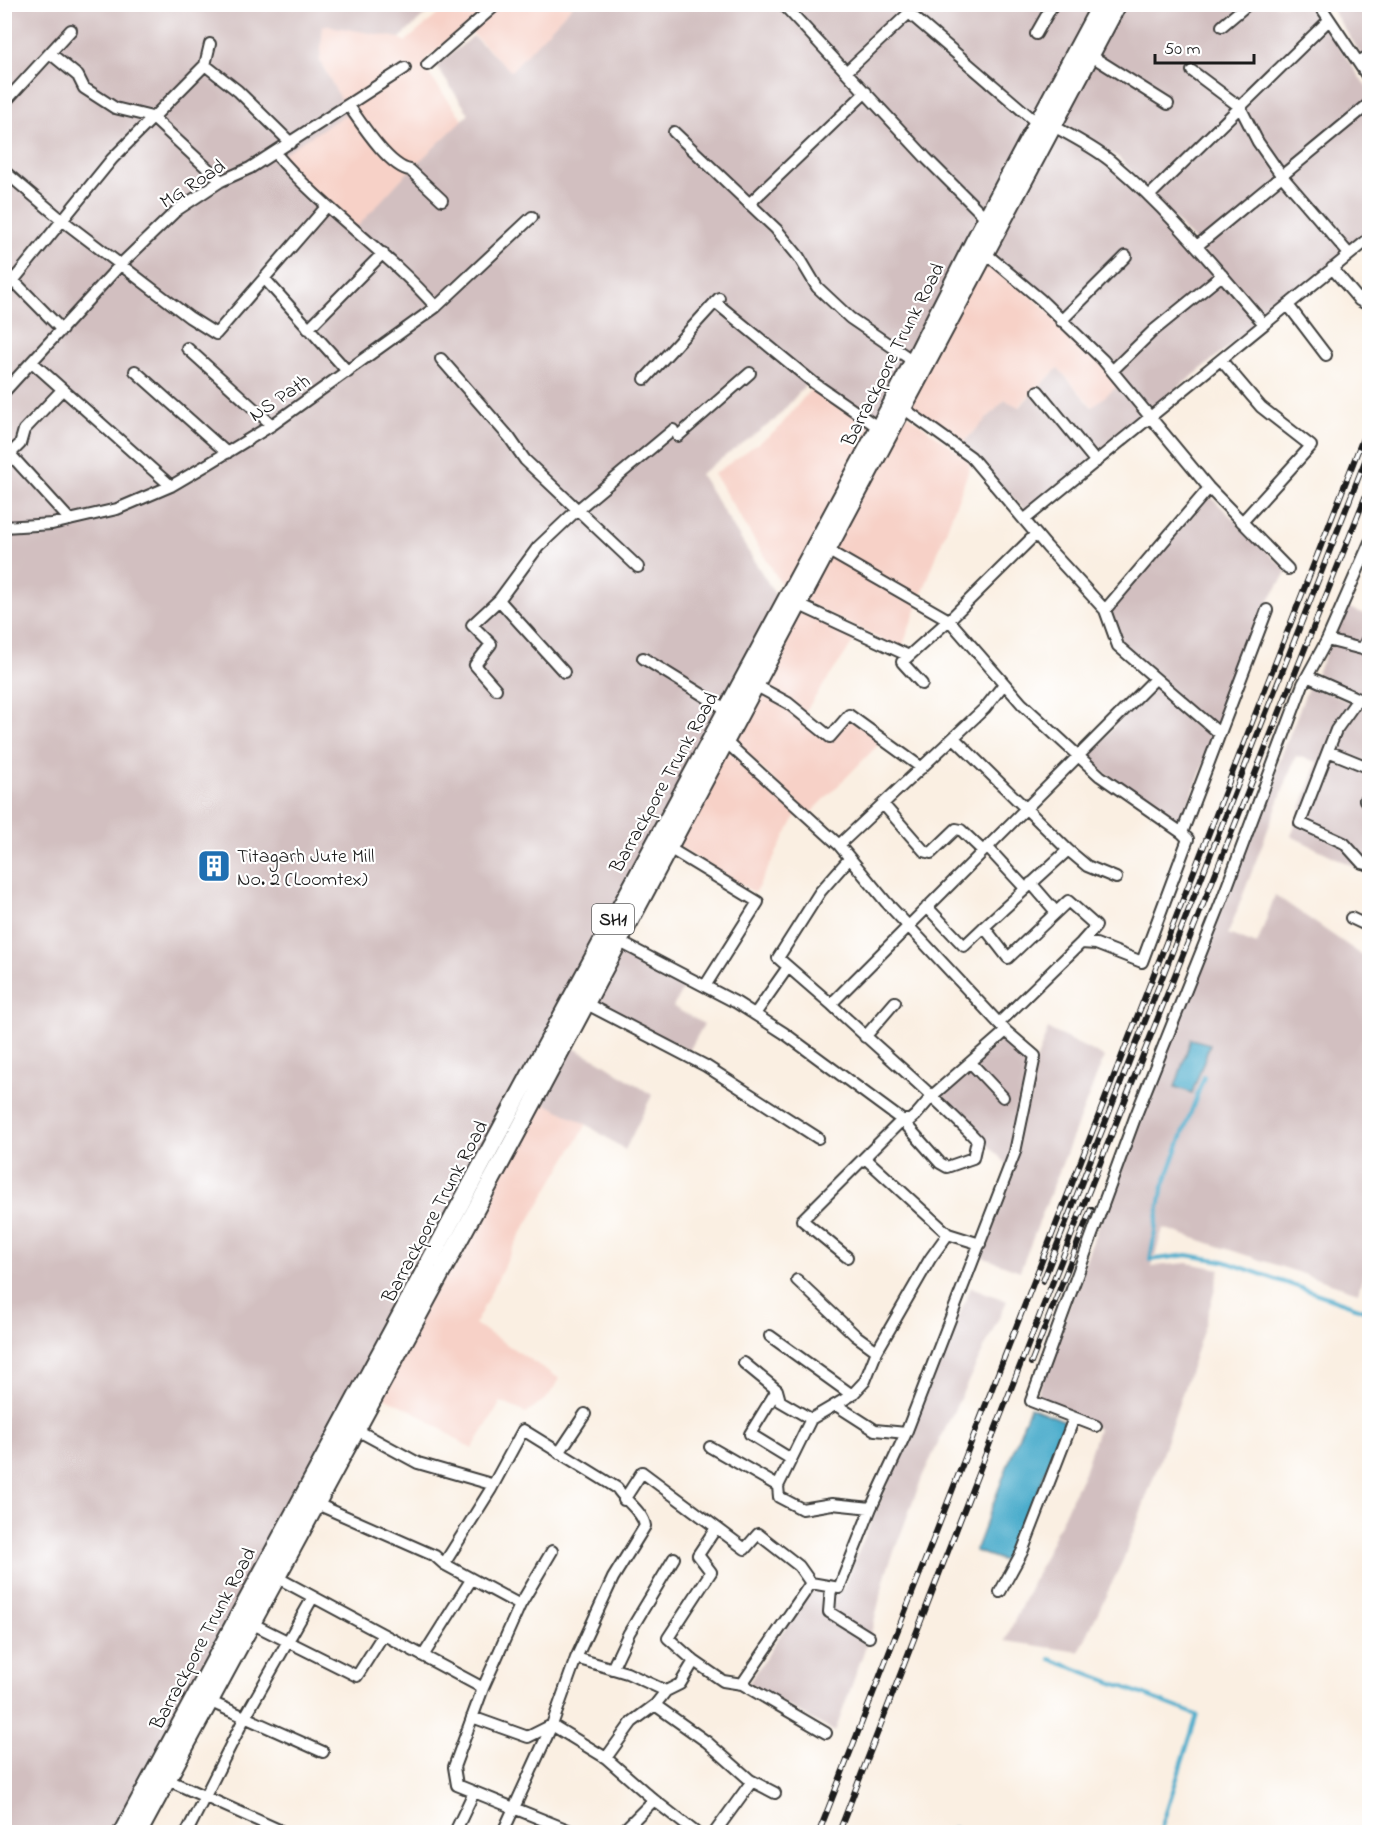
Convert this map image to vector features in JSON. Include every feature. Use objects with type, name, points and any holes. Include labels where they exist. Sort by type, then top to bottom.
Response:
[{"type":"main road","name":"Barrackpore Trunk Road","points":[[139,1833],[726,742],[733,714],[755,684],[792,601],[827,550],[903,408],[984,252],[1101,4]]},
{"type":"main road","name":"Barrackpore Trunk Road","points":[[122,1833],[502,1130],[628,890],[733,714],[987,219],[1044,124],[1090,55],[1118,4]]},
{"type":"street","points":[[427,65],[497,4]]},
{"type":"street","points":[[783,4],[987,219]]},
{"type":"street","points":[[1036,34],[1053,4]]},
{"type":"street","points":[[1222,26],[1248,4]]},
{"type":"street","points":[[1318,4],[1370,80]]},
{"type":"street","points":[[846,72],[909,13],[1044,124],[1112,162],[1149,196],[1197,246],[1264,324]]},
{"type":"street","points":[[1149,196],[1329,20]]},
{"type":"street","points":[[4,104],[71,30]]},
{"type":"street","points":[[4,292],[112,159],[205,65],[210,44]]},
{"type":"street","points":[[51,54],[78,76],[84,88],[115,108],[152,117],[221,181]]},
{"type":"street","points":[[1090,55],[1168,104]]},
{"type":"street","points":[[1358,62],[1370,55]]},
{"type":"street","points":[[205,65],[238,91],[291,142]]},
{"type":"street","name":"MG Road","points":[[4,392],[121,264],[177,210],[221,181],[275,153],[405,68]]},
{"type":"street","points":[[1192,71],[1240,107],[1258,142],[1281,175],[1349,254]]},
{"type":"street","points":[[749,204],[866,92]]},
{"type":"street","points":[[1197,246],[1370,103]]},
{"type":"street","points":[[349,106],[378,146],[403,169],[410,170],[442,200]]},
{"type":"street","points":[[674,132],[749,204],[799,257],[817,287],[850,318],[914,361]]},
{"type":"street","points":[[275,153],[326,207],[383,253],[436,307]]},
{"type":"street","points":[[4,171],[62,220],[189,317],[216,334],[326,207]]},
{"type":"street","name":"NS Path","points":[[4,527],[52,524],[70,520],[117,508],[171,486],[272,425],[436,307],[532,217]]},
{"type":"street","points":[[1024,520],[1370,238]]},
{"type":"street","points":[[984,252],[1061,321],[1112,371],[1209,489],[1288,568]]},
{"type":"street","points":[[308,329],[383,253]]},
{"type":"street","points":[[1061,321],[1126,256]]},
{"type":"street","points":[[1332,268],[1359,300],[1370,306]]},
{"type":"street","points":[[4,271],[62,330]]},
{"type":"street","points":[[1112,371],[1153,331],[1222,275]]},
{"type":"street","points":[[264,278],[348,372]]},
{"type":"street","points":[[645,379],[717,300],[814,383],[879,428]]},
{"type":"street","points":[[1288,305],[1326,355]]},
{"type":"street","points":[[187,348],[272,425]]},
{"type":"street","points":[[441,359],[509,437],[525,460],[576,511],[638,567]]},
{"type":"street","points":[[1221,360],[1261,407],[1311,446],[1242,522]]},
{"type":"street","points":[[32,362],[171,486]]},
{"type":"street","points":[[135,371],[227,453]]},
{"type":"street","points":[[496,689],[475,665],[491,644],[472,625],[499,600],[538,547],[576,511],[750,373]]},
{"type":"street","points":[[62,390],[24,430],[20,444],[7,454],[70,520]]},
{"type":"street","points":[[1038,390],[1096,462]]},
{"type":"street","points":[[903,408],[971,458],[1105,610],[1118,646],[1219,733]]},
{"type":"street","points":[[1105,610],[1209,489]]},
{"type":"street","points":[[922,684],[902,662],[949,620],[1036,534]]},
{"type":"street","points":[[1096,1426],[1031,1401],[1136,1115],[1222,900],[1303,684],[1309,677],[1327,640],[1370,542]]},
{"type":"street","points":[[827,550],[949,620],[1004,684],[1078,756],[1116,788],[1188,839],[1142,963],[1096,944],[1081,943]]},
{"type":"street","points":[[499,600],[564,672]]},
{"type":"street","points":[[792,601],[909,656]]},
{"type":"street","points":[[1182,833],[1267,610]]},
{"type":"street","points":[[1327,640],[1362,649],[1370,634]]},
{"type":"street","points":[[643,658],[733,714]]},
{"type":"street","points":[[1309,677],[1370,704]]},
{"type":"street","points":[[831,1004],[1155,679]]},
{"type":"street","points":[[755,684],[788,703],[830,737],[849,715],[922,768]]},
{"type":"street","points":[[840,845],[985,708],[1004,684]]},
{"type":"street","points":[[1358,699],[1336,730],[1300,823],[1344,843],[1362,862],[1370,865]]},
{"type":"street","points":[[954,738],[1068,850],[1087,866],[1116,878]]},
{"type":"street","points":[[624,1500],[642,1472],[745,1549],[758,1534],[800,1566],[811,1583],[839,1588],[871,1508],[906,1433],[1015,1152],[1035,1056],[1003,1027],[849,859],[840,845],[726,742]]},
{"type":"street","points":[[1328,751],[1370,768]]},
{"type":"street","points":[[1370,794],[1365,800],[1370,803]]},
{"type":"street","points":[[883,804],[924,851],[931,853],[956,829],[961,830],[1056,912]]},
{"type":"street","points":[[669,848],[758,902],[705,986]]},
{"type":"street","points":[[927,908],[964,946],[1068,850]]},
{"type":"street","points":[[618,941],[755,1014],[902,1120],[940,1163],[947,1167],[973,1158],[977,1140],[933,1095],[778,958],[820,892],[849,859]]},
{"type":"street","points":[[847,1257],[802,1220],[902,1120],[910,1120],[933,1095],[971,1063],[1096,926],[1068,901],[1008,958],[984,927]]},
{"type":"street","points":[[1351,918],[1370,927]]},
{"type":"street","points":[[755,1014],[788,966]]},
{"type":"street","points":[[865,1037],[895,1002]]},
{"type":"street","points":[[585,1003],[706,1066],[818,1138]]},
{"type":"street","points":[[971,1063],[1003,1097]]},
{"type":"street","points":[[864,1158],[948,1234],[980,1244]]},
{"type":"street","points":[[871,1508],[832,1504],[802,1509],[779,1497],[778,1486],[812,1419],[852,1395],[865,1381],[877,1352],[930,1259],[948,1234]]},
{"type":"street","points":[[797,1280],[855,1335],[877,1352]]},
{"type":"street","points":[[770,1336],[852,1395]]},
{"type":"street","points":[[744,1363],[777,1390],[780,1401],[812,1419]]},
{"type":"street","points":[[777,1390],[750,1434],[791,1459]]},
{"type":"street","points":[[836,1405],[875,1430],[906,1433]]},
{"type":"street","points":[[560,1453],[585,1414]]},
{"type":"street","points":[[1000,1592],[1022,1551],[1074,1418]]},
{"type":"street","points":[[357,1430],[418,1463],[491,1484]]},
{"type":"street","points":[[444,1564],[491,1489],[491,1484],[523,1430],[617,1488],[624,1500],[644,1518],[645,1526],[613,1578],[576,1658],[552,1725],[531,1765],[503,1833]]},
{"type":"street","points":[[710,1447],[778,1486]]},
{"type":"street","points":[[317,1504],[435,1556],[471,1580],[520,1605]]},
{"type":"street","points":[[716,1528],[698,1555],[711,1572],[669,1638],[694,1661],[723,1681],[742,1684],[826,1733]]},
{"type":"street","points":[[552,1551],[520,1605],[483,1688],[454,1767],[457,1785],[573,1832]]},
{"type":"street","points":[[612,1669],[629,1633],[674,1558]]},
{"type":"street","points":[[278,1578],[483,1688]]},
{"type":"street","points":[[423,1656],[471,1580]]},
{"type":"street","points":[[742,1684],[811,1583]]},
{"type":"street","points":[[831,1587],[829,1612],[869,1637]]},
{"type":"street","points":[[187,1833],[245,1717],[313,1597]]},
{"type":"street","points":[[253,1624],[357,1676],[383,1635]]},
{"type":"street","points":[[576,1658],[612,1669],[666,1691]]},
{"type":"street","points":[[606,1758],[632,1722],[655,1705],[666,1691],[680,1684],[694,1661]]},
{"type":"street","points":[[211,1702],[323,1752]]},
{"type":"street","points":[[655,1705],[707,1742],[752,1781],[775,1793]]},
{"type":"street","points":[[472,1717],[528,1737],[552,1725]]},
{"type":"street","points":[[552,1725],[606,1758],[695,1833]]},
{"type":"street","points":[[168,1780],[279,1830]]},
{"type":"street","points":[[715,1833],[752,1781]]},
{"type":"street","points":[[455,1833],[474,1792]]},
{"type":"street","points":[[622,1833],[654,1800]]},
{"type":"shaded area","points":[[5,5],[436,5],[400,38],[323,25],[320,61],[348,113],[281,155],[322,203],[357,227],[405,175],[469,114],[436,66],[473,36],[511,71],[573,5],[1097,5],[875,423],[810,380],[775,420],[700,474],[780,602],[420,1276],[113,1832],[5,1832]]},
{"type":"shaded area","points":[[449,5],[573,5],[511,72],[466,27],[427,58],[425,69],[463,120],[405,175],[358,227],[322,203],[280,155],[347,113],[320,60],[323,24],[400,38],[405,42]]},
{"type":"shaded area","points":[[1115,5],[1311,5],[1369,91],[1369,233],[1264,319],[1118,157],[1048,119]]},
{"type":"shaded area","points":[[1329,5],[1369,5],[1369,67]]},
{"type":"shaded area","points":[[1046,127],[1113,165],[1259,322],[1151,410],[981,243]]},
{"type":"shaded area","points":[[976,251],[1027,292],[1091,351],[1119,385],[1093,407],[1058,368],[1018,407],[1005,400],[961,445],[900,401]]},
{"type":"shaded area","points":[[1058,368],[1092,407],[1119,385],[1145,415],[1028,513],[961,445],[1005,400],[1019,407]]},
{"type":"shaded area","points":[[815,384],[897,407],[972,462],[901,650],[786,592],[714,474],[777,430]]},
{"type":"shaded area","points":[[1209,495],[1287,571],[1264,609],[1180,826],[1106,774],[1086,757],[1160,677],[1120,642],[1109,609]]},
{"type":"shaded area","points":[[789,604],[857,637],[802,716],[830,739],[848,718],[882,741],[810,814],[723,732]]},
{"type":"shaded area","points":[[1347,607],[1369,616],[1369,701],[1316,675]]},
{"type":"shaded area","points":[[1309,685],[1369,710],[1369,874],[1291,836],[1318,762],[1296,756],[1228,934],[1257,945],[1275,895],[1369,960],[1369,1259],[1358,1292],[1163,1228],[1152,1266],[1188,1263],[1220,1269],[1205,1325],[1160,1460],[1123,1560],[1079,1652],[1005,1641],[1084,1472],[1098,1429],[1035,1399],[1109,1196]]},
{"type":"shaded area","points":[[717,741],[799,810],[755,893],[666,840]]},
{"type":"shaded area","points":[[612,942],[686,983],[673,1007],[704,1024],[689,1051],[585,997]]},
{"type":"shaded area","points":[[1048,1029],[1104,1057],[1020,1271],[982,1257],[1012,1169],[938,1096],[1006,1035],[1036,1061]]},
{"type":"shaded area","points":[[559,1041],[600,1061],[652,1095],[625,1150],[586,1124],[530,1096]]},
{"type":"shaded area","points":[[530,1096],[587,1124],[518,1239],[475,1324],[560,1379],[547,1398],[526,1413],[501,1402],[472,1449],[415,1412],[371,1391]]},
{"type":"shaded area","points":[[971,1287],[1007,1301],[923,1475],[886,1573],[873,1626],[835,1732],[748,1684],[812,1587],[842,1590]]},
{"type":"water","points":[[1191,1039],[1210,1044],[1192,1093],[1175,1087]]},
{"type":"water","points":[[1030,1407],[1065,1421],[1010,1563],[975,1551]]},
{"type":"waterway","points":[[1204,1077],[1162,1190],[1150,1260],[1187,1255],[1223,1261],[1370,1312]]},
{"type":"waterway","points":[[1050,1659],[1197,1715],[1160,1832]]},
{"type":"waterway","points":[[953,1828],[965,1832]]},
{"type":"railway","points":[[819,1832],[1370,420]]},
{"type":"railway","points":[[1043,1281],[1370,448]]},
{"type":"railway","points":[[839,1832],[1042,1309],[1370,485]]},
{"type":"railway","points":[[1031,1363],[1091,1209]]},
{"type":"place","name":"Titagarh Jute Mill No. 2 (Loomtex)","points":[[214,866]]}]
